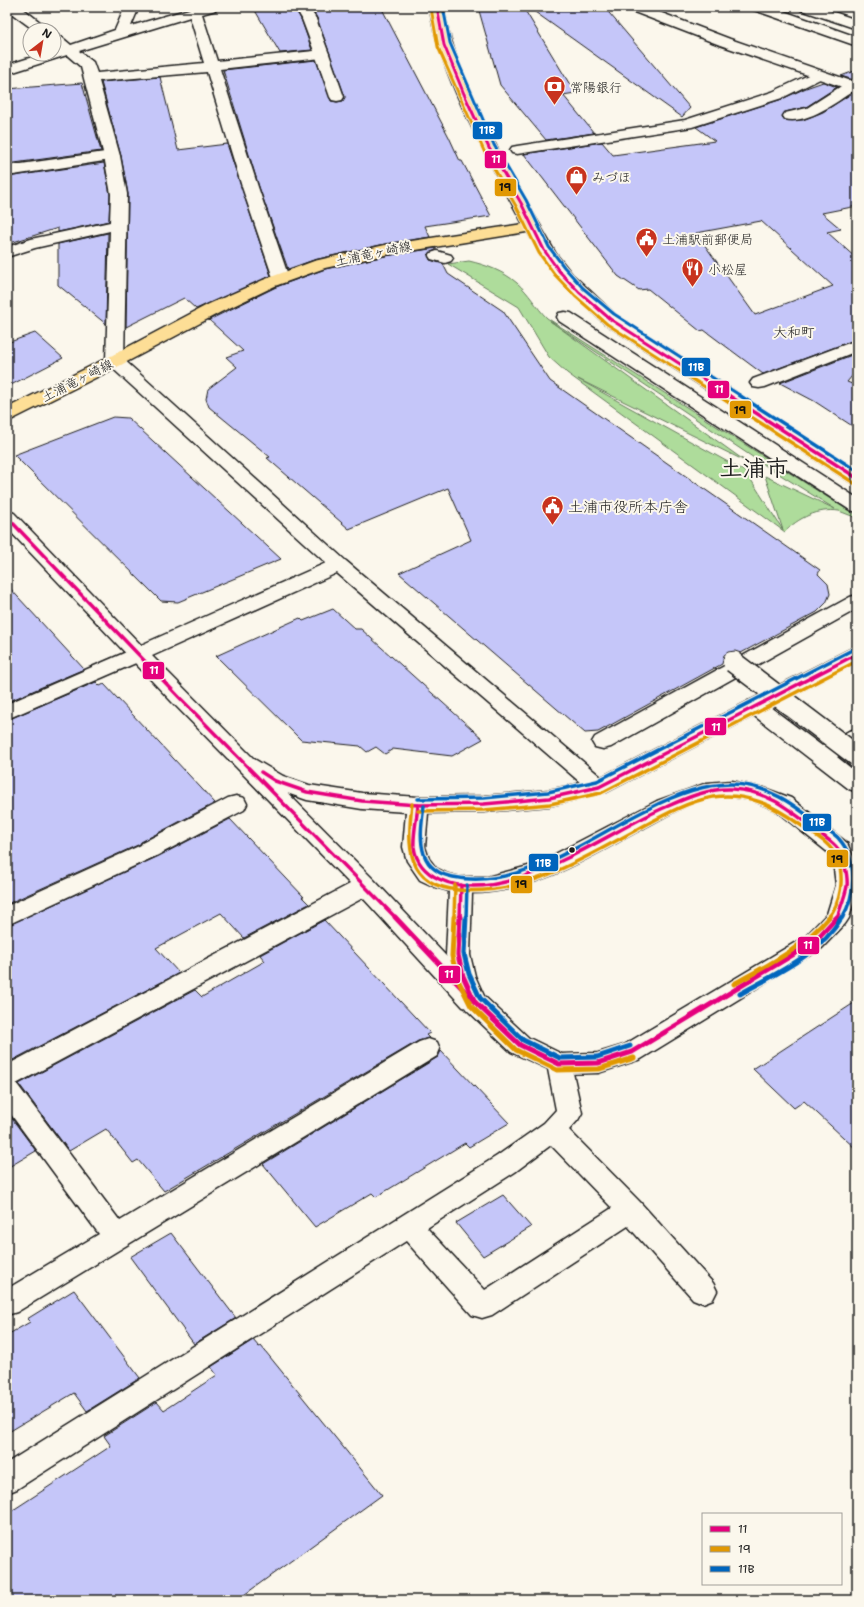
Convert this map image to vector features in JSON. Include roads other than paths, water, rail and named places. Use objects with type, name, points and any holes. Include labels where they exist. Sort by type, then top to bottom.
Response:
[{"type":"main road","points":[[437,7],[444,45],[464,94],[489,148],[533,227]]},
{"type":"main road","name":"土浦竜ヶ崎線","points":[[7,415],[115,361],[215,308],[281,278],[320,264],[385,250],[533,227]]},
{"type":"street","points":[[12,7],[32,22]]},
{"type":"street","points":[[121,33],[132,7]]},
{"type":"street","points":[[7,70],[121,33],[211,7]]},
{"type":"street","points":[[302,7],[309,19],[337,97]]},
{"type":"street","points":[[634,7],[817,75],[854,87]]},
{"type":"street","points":[[759,7],[857,42]]},
{"type":"street","points":[[806,7],[857,25]]},
{"type":"street","points":[[195,12],[250,187],[281,278]]},
{"type":"street","points":[[62,44],[88,65],[112,156],[119,194],[115,361],[339,565],[599,787]]},
{"type":"street","points":[[91,78],[322,54]]},
{"type":"street","points":[[517,150],[687,124],[777,95],[817,75]]},
{"type":"street","points":[[790,116],[812,110],[854,87]]},
{"type":"street","points":[[7,171],[112,156]]},
{"type":"street","points":[[7,252],[31,244],[118,225]]},
{"type":"street","points":[[533,227],[544,250],[559,271],[579,292],[610,319],[857,478]]},
{"type":"street","points":[[565,317],[857,506]]},
{"type":"street","points":[[759,383],[857,346]]},
{"type":"street","points":[[7,517],[138,654],[366,886],[475,1002],[520,1045],[559,1064],[598,1063],[632,1052],[814,942],[837,918],[848,885],[844,860],[839,849],[783,804],[756,793],[732,789],[707,791],[665,808],[544,870],[515,879],[487,885],[461,885],[443,881],[428,874],[418,861],[414,847],[418,805]]},
{"type":"street","points":[[7,712],[339,565]]},
{"type":"street","points":[[604,742],[857,601]]},
{"type":"street","points":[[706,685],[740,667],[857,612]]},
{"type":"street","points":[[246,764],[275,781],[307,792],[362,801],[418,805],[484,804],[549,798],[599,787],[857,654]]},
{"type":"street","points":[[740,667],[857,756]]},
{"type":"street","points":[[755,706],[857,784]]},
{"type":"street","points":[[822,757],[857,736]]},
{"type":"street","points":[[7,916],[150,849],[236,804]]},
{"type":"street","points":[[461,885],[458,955],[463,976],[475,1002]]},
{"type":"street","points":[[7,1077],[366,886]]},
{"type":"street","points":[[7,1304],[428,1049]]},
{"type":"street","points":[[7,1479],[506,1164],[552,1130],[569,1113],[559,1064]]},
{"type":"street","points":[[7,1090],[117,1237]]},
{"type":"street","points":[[552,1130],[631,1210],[703,1291]]},
{"type":"street","points":[[409,1226],[482,1306],[631,1210]]},
{"type":"place","name":"常陽銀行","points":[[554,106]]},
{"type":"place","name":"みづほ","points":[[577,196]]},
{"type":"place","name":"土浦駅前郵便局","points":[[646,258]]},
{"type":"place","name":"小松屋","points":[[693,288]]},
{"type":"place","name":"土浦市役所本庁舎","points":[[552,526]]},
{"type":"district","name":"大和町","points":[[794,332]]},
{"type":"district","name":"土浦市","points":[[754,468]]}]
